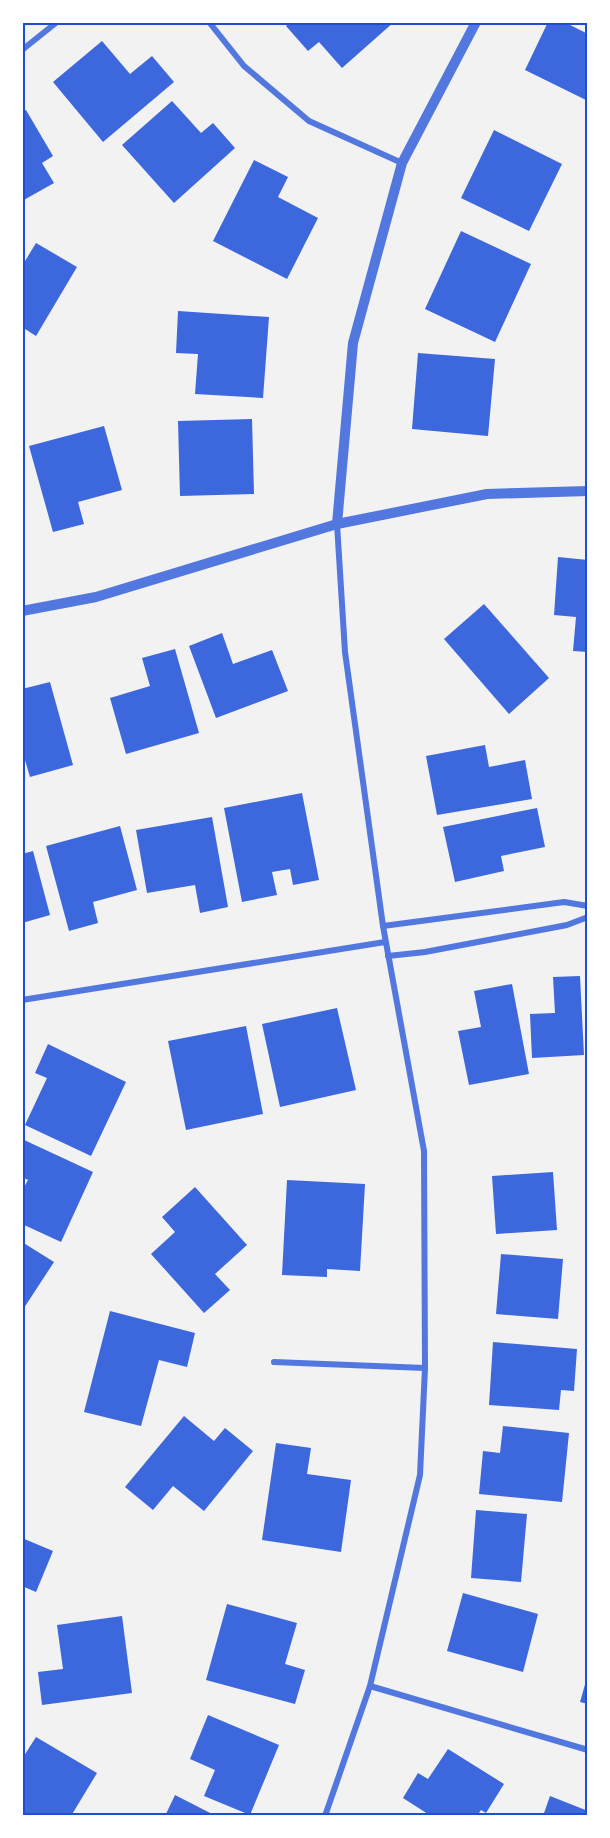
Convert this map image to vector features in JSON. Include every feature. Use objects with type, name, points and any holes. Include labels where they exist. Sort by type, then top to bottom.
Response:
[{"type":"street","points":[[22,50],[57,22]]},
{"type":"street","points":[[209,22],[244,66],[309,121],[402,163]]},
{"type":"street","points":[[325,1815],[370,1686],[420,1475],[425,1368],[424,1150],[382,926],[345,652],[338,524],[353,343],[402,163],[477,22]]},
{"type":"street","points":[[22,611],[96,597],[338,524],[487,494],[588,491]]},
{"type":"street","points":[[382,926],[564,902],[588,906]]},
{"type":"street","points":[[388,956],[425,952],[567,925],[588,917]]},
{"type":"street","points":[[22,1000],[385,942]]},
{"type":"street","points":[[274,1362],[425,1368]]},
{"type":"street","points":[[370,1686],[588,1750]]},
{"type":"building","points":[[290,22],[394,22],[342,68],[319,42],[308,51],[286,26]]},
{"type":"building","points":[[548,22],[564,22],[588,34],[588,101],[525,70]]},
{"type":"building","points":[[102,41],[130,74],[152,56],[174,82],[103,142],[53,82]]},
{"type":"building","points":[[172,101],[201,133],[213,123],[235,148],[174,203],[122,145]]},
{"type":"building","points":[[26,110],[53,156],[42,163],[54,183],[22,201],[22,111]]},
{"type":"building","points":[[494,130],[562,164],[529,231],[461,198]]},
{"type":"building","points":[[254,160],[288,177],[278,197],[318,218],[287,279],[213,241]]},
{"type":"building","points":[[461,231],[531,264],[495,342],[425,309]]},
{"type":"building","points":[[36,243],[77,267],[36,336],[22,327],[22,266]]},
{"type":"building","points":[[178,311],[269,317],[263,398],[195,394],[198,354],[176,353]]},
{"type":"building","points":[[418,353],[495,359],[488,436],[412,429]]},
{"type":"building","points":[[252,419],[254,494],[180,496],[178,421]]},
{"type":"building","points":[[104,426],[122,490],[78,502],[84,524],[53,532],[29,446]]},
{"type":"building","points":[[558,557],[588,560],[588,652],[573,651],[576,617],[554,615]]},
{"type":"building","points":[[484,604],[549,678],[509,714],[444,639]]},
{"type":"building","points":[[222,633],[233,664],[272,650],[288,691],[216,718],[189,646]]},
{"type":"building","points":[[175,649],[199,733],[126,754],[110,698],[150,686],[142,658]]},
{"type":"building","points":[[50,682],[73,765],[30,777],[22,750],[22,689]]},
{"type":"building","points":[[485,745],[489,767],[525,760],[532,799],[437,815],[426,756]]},
{"type":"building","points":[[302,793],[319,880],[293,885],[290,869],[272,872],[277,895],[242,902],[224,808]]},
{"type":"building","points":[[537,808],[545,847],[501,856],[504,871],[455,882],[443,827]]},
{"type":"building","points":[[212,817],[228,907],[200,913],[195,885],[147,893],[136,830]]},
{"type":"building","points":[[120,826],[137,890],[93,902],[98,923],[69,931],[46,846]]},
{"type":"building","points":[[33,851],[50,915],[22,923],[22,854]]},
{"type":"building","points":[[580,976],[584,1055],[532,1058],[530,1014],[555,1013],[553,977]]},
{"type":"building","points":[[512,984],[529,1074],[469,1085],[458,1031],[481,1027],[474,991]]},
{"type":"building","points":[[337,1008],[356,1090],[280,1107],[262,1024]]},
{"type":"building","points":[[246,1026],[263,1114],[186,1130],[168,1041]]},
{"type":"building","points":[[48,1044],[126,1082],[91,1156],[25,1125],[47,1078],[35,1073]]},
{"type":"building","points":[[22,1139],[93,1172],[61,1242],[22,1224],[22,1191],[28,1180],[22,1177]]},
{"type":"building","points":[[553,1172],[557,1230],[496,1234],[492,1176]]},
{"type":"building","points":[[287,1180],[365,1184],[360,1271],[327,1269],[327,1277],[282,1275]]},
{"type":"building","points":[[195,1187],[247,1245],[215,1274],[230,1290],[204,1313],[151,1254],[175,1232],[162,1217]]},
{"type":"building","points":[[22,1242],[54,1262],[22,1311]]},
{"type":"building","points":[[501,1254],[563,1259],[558,1319],[496,1314]]},
{"type":"building","points":[[110,1311],[195,1333],[187,1367],[159,1360],[141,1426],[84,1412]]},
{"type":"building","points":[[493,1342],[577,1349],[574,1391],[561,1390],[559,1410],[489,1405]]},
{"type":"building","points":[[184,1416],[214,1441],[225,1428],[253,1451],[204,1511],[173,1486],[153,1510],[125,1487]]},
{"type":"building","points":[[503,1426],[569,1433],[562,1502],[479,1494],[483,1451],[500,1453]]},
{"type":"building","points":[[276,1443],[311,1448],[307,1474],[351,1480],[341,1552],[262,1540]]},
{"type":"building","points":[[476,1510],[527,1514],[521,1582],[471,1578]]},
{"type":"building","points":[[22,1538],[53,1551],[36,1592],[22,1586]]},
{"type":"building","points":[[463,1593],[538,1614],[523,1672],[447,1651]]},
{"type":"building","points":[[227,1604],[297,1623],[285,1664],[305,1670],[295,1704],[206,1680]]},
{"type":"building","points":[[122,1616],[132,1693],[42,1705],[38,1672],[63,1669],[57,1625]]},
{"type":"building","points":[[588,1674],[588,1704],[580,1702]]},
{"type":"building","points":[[208,1715],[279,1745],[250,1815],[204,1796],[215,1770],[190,1759]]},
{"type":"building","points":[[36,1737],[97,1773],[71,1816],[22,1816],[22,1759]]},
{"type":"building","points":[[448,1749],[504,1784],[486,1813],[481,1810],[477,1816],[431,1816],[403,1798],[418,1773],[428,1779]]},
{"type":"building","points":[[175,1795],[216,1816],[165,1816]]},
{"type":"building","points":[[550,1796],[588,1811],[588,1816],[543,1816]]}]
